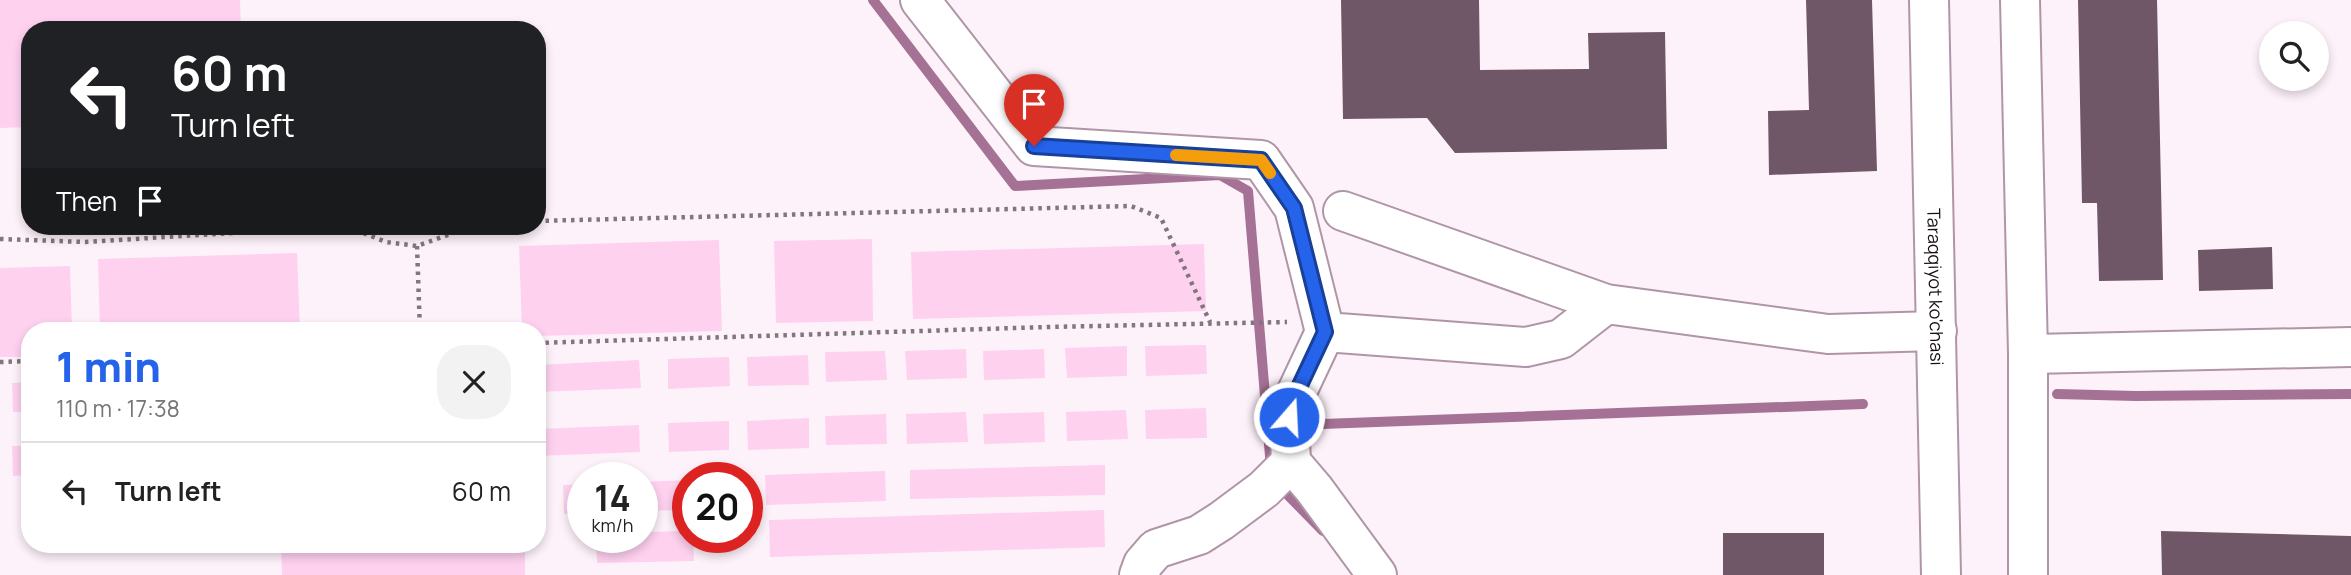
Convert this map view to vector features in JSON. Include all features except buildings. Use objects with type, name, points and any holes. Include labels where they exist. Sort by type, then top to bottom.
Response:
[{"type":"street","points":[[920,0],[1034,146],[1261,160],[1294,208],[1325,332],[1294,398],[1290,440],[1264,489],[1199,535],[1156,549],[1143,564],[1139,575]]},
{"type":"street","name":"Taraqqiyot ko'chasi","points":[[1929,0],[1941,575]]},
{"type":"street","points":[[2020,0],[2028,354],[2028,575]]},
{"type":"street","points":[[1343,211],[1606,304],[1828,334],[1937,331]]},
{"type":"street","points":[[1325,332],[1526,347],[1561,339],[1606,304]]},
{"type":"street","points":[[2028,354],[2351,347]]},
{"type":"street","points":[[1290,440],[1314,489],[1377,575]]},
{"type":"path","points":[[546,221],[1131,206],[1161,218],[1210,322]]},
{"type":"path","points":[[0,239],[85,242],[199,235]]},
{"type":"path","points":[[368,235],[386,242],[417,246],[448,235]]},
{"type":"path","points":[[417,246],[420,322]]},
{"type":"path","points":[[546,343],[1210,322],[1286,322]]},
{"type":"path","points":[[0,362],[21,362]]},
{"type":"shaded area","points":[[0,0],[240,0],[241,21],[21,21],[21,127],[0,128]]},
{"type":"shaded area","points":[[872,239],[873,321],[776,323],[774,241]]},
{"type":"shaded area","points":[[719,240],[722,331],[546,336],[546,322],[522,322],[519,246]]},
{"type":"shaded area","points":[[1204,244],[1206,311],[913,319],[911,252]]},
{"type":"shaded area","points":[[297,253],[300,322],[100,322],[98,259]]},
{"type":"shaded area","points":[[70,266],[72,322],[21,322],[21,357],[0,357],[0,268]]},
{"type":"shaded area","points":[[1206,345],[1207,374],[1146,376],[1145,346]]},
{"type":"shaded area","points":[[1127,346],[1127,376],[1067,378],[1065,348]]},
{"type":"shaded area","points":[[966,349],[967,378],[907,380],[905,351]]},
{"type":"shaded area","points":[[1044,349],[1045,378],[984,380],[983,351]]},
{"type":"shaded area","points":[[885,351],[887,380],[826,382],[825,352]]},
{"type":"shaded area","points":[[808,355],[809,385],[748,386],[747,357]]},
{"type":"shaded area","points":[[729,357],[730,386],[668,389],[668,359]]},
{"type":"shaded area","points":[[639,360],[641,388],[546,392],[546,365]]},
{"type":"shaded area","points":[[21,382],[21,412],[13,412],[12,383]]},
{"type":"shaded area","points":[[1206,408],[1207,438],[1146,439],[1145,410]]},
{"type":"shaded area","points":[[1126,410],[1128,439],[1067,441],[1066,412]]},
{"type":"shaded area","points":[[966,412],[968,442],[907,444],[906,414]]},
{"type":"shaded area","points":[[1044,412],[1045,442],[984,444],[983,414]]},
{"type":"shaded area","points":[[886,414],[887,444],[826,445],[825,416]]},
{"type":"shaded area","points":[[809,418],[809,448],[748,450],[747,421]]},
{"type":"shaded area","points":[[729,421],[729,450],[669,452],[668,423]]},
{"type":"shaded area","points":[[639,425],[640,452],[546,456],[546,429]]},
{"type":"shaded area","points":[[12,446],[21,446],[21,476],[13,476]]},
{"type":"shaded area","points":[[1105,465],[1105,495],[910,499],[910,470]]},
{"type":"shaded area","points":[[885,471],[886,501],[766,505],[765,475]]},
{"type":"shaded area","points":[[658,481],[672,481],[672,510],[658,511]]},
{"type":"shaded area","points":[[563,485],[567,485],[567,514],[564,514]]},
{"type":"shaded area","points":[[1104,510],[1105,547],[770,557],[769,520]]},
{"type":"shaded area","points":[[672,531],[672,553],[694,553],[694,561],[597,563],[597,553],[658,553],[658,532]]},
{"type":"shaded area","points":[[281,553],[525,553],[525,575],[282,575]]},
{"type":"waterway","points":[[873,0],[1015,186],[1220,175],[1248,191],[1271,468]]},
{"type":"waterway","points":[[2057,394],[2351,394]]},
{"type":"waterway","points":[[1295,425],[1863,404]]},
{"type":"waterway","points":[[1278,485],[1323,531]]},
{"type":"slow traffic","points":[[1176,155],[1261,160],[1270,173]]},
{"type":"route","points":[[1034,146],[1261,160],[1294,208],[1325,332],[1294,398],[1289,417]]}]
